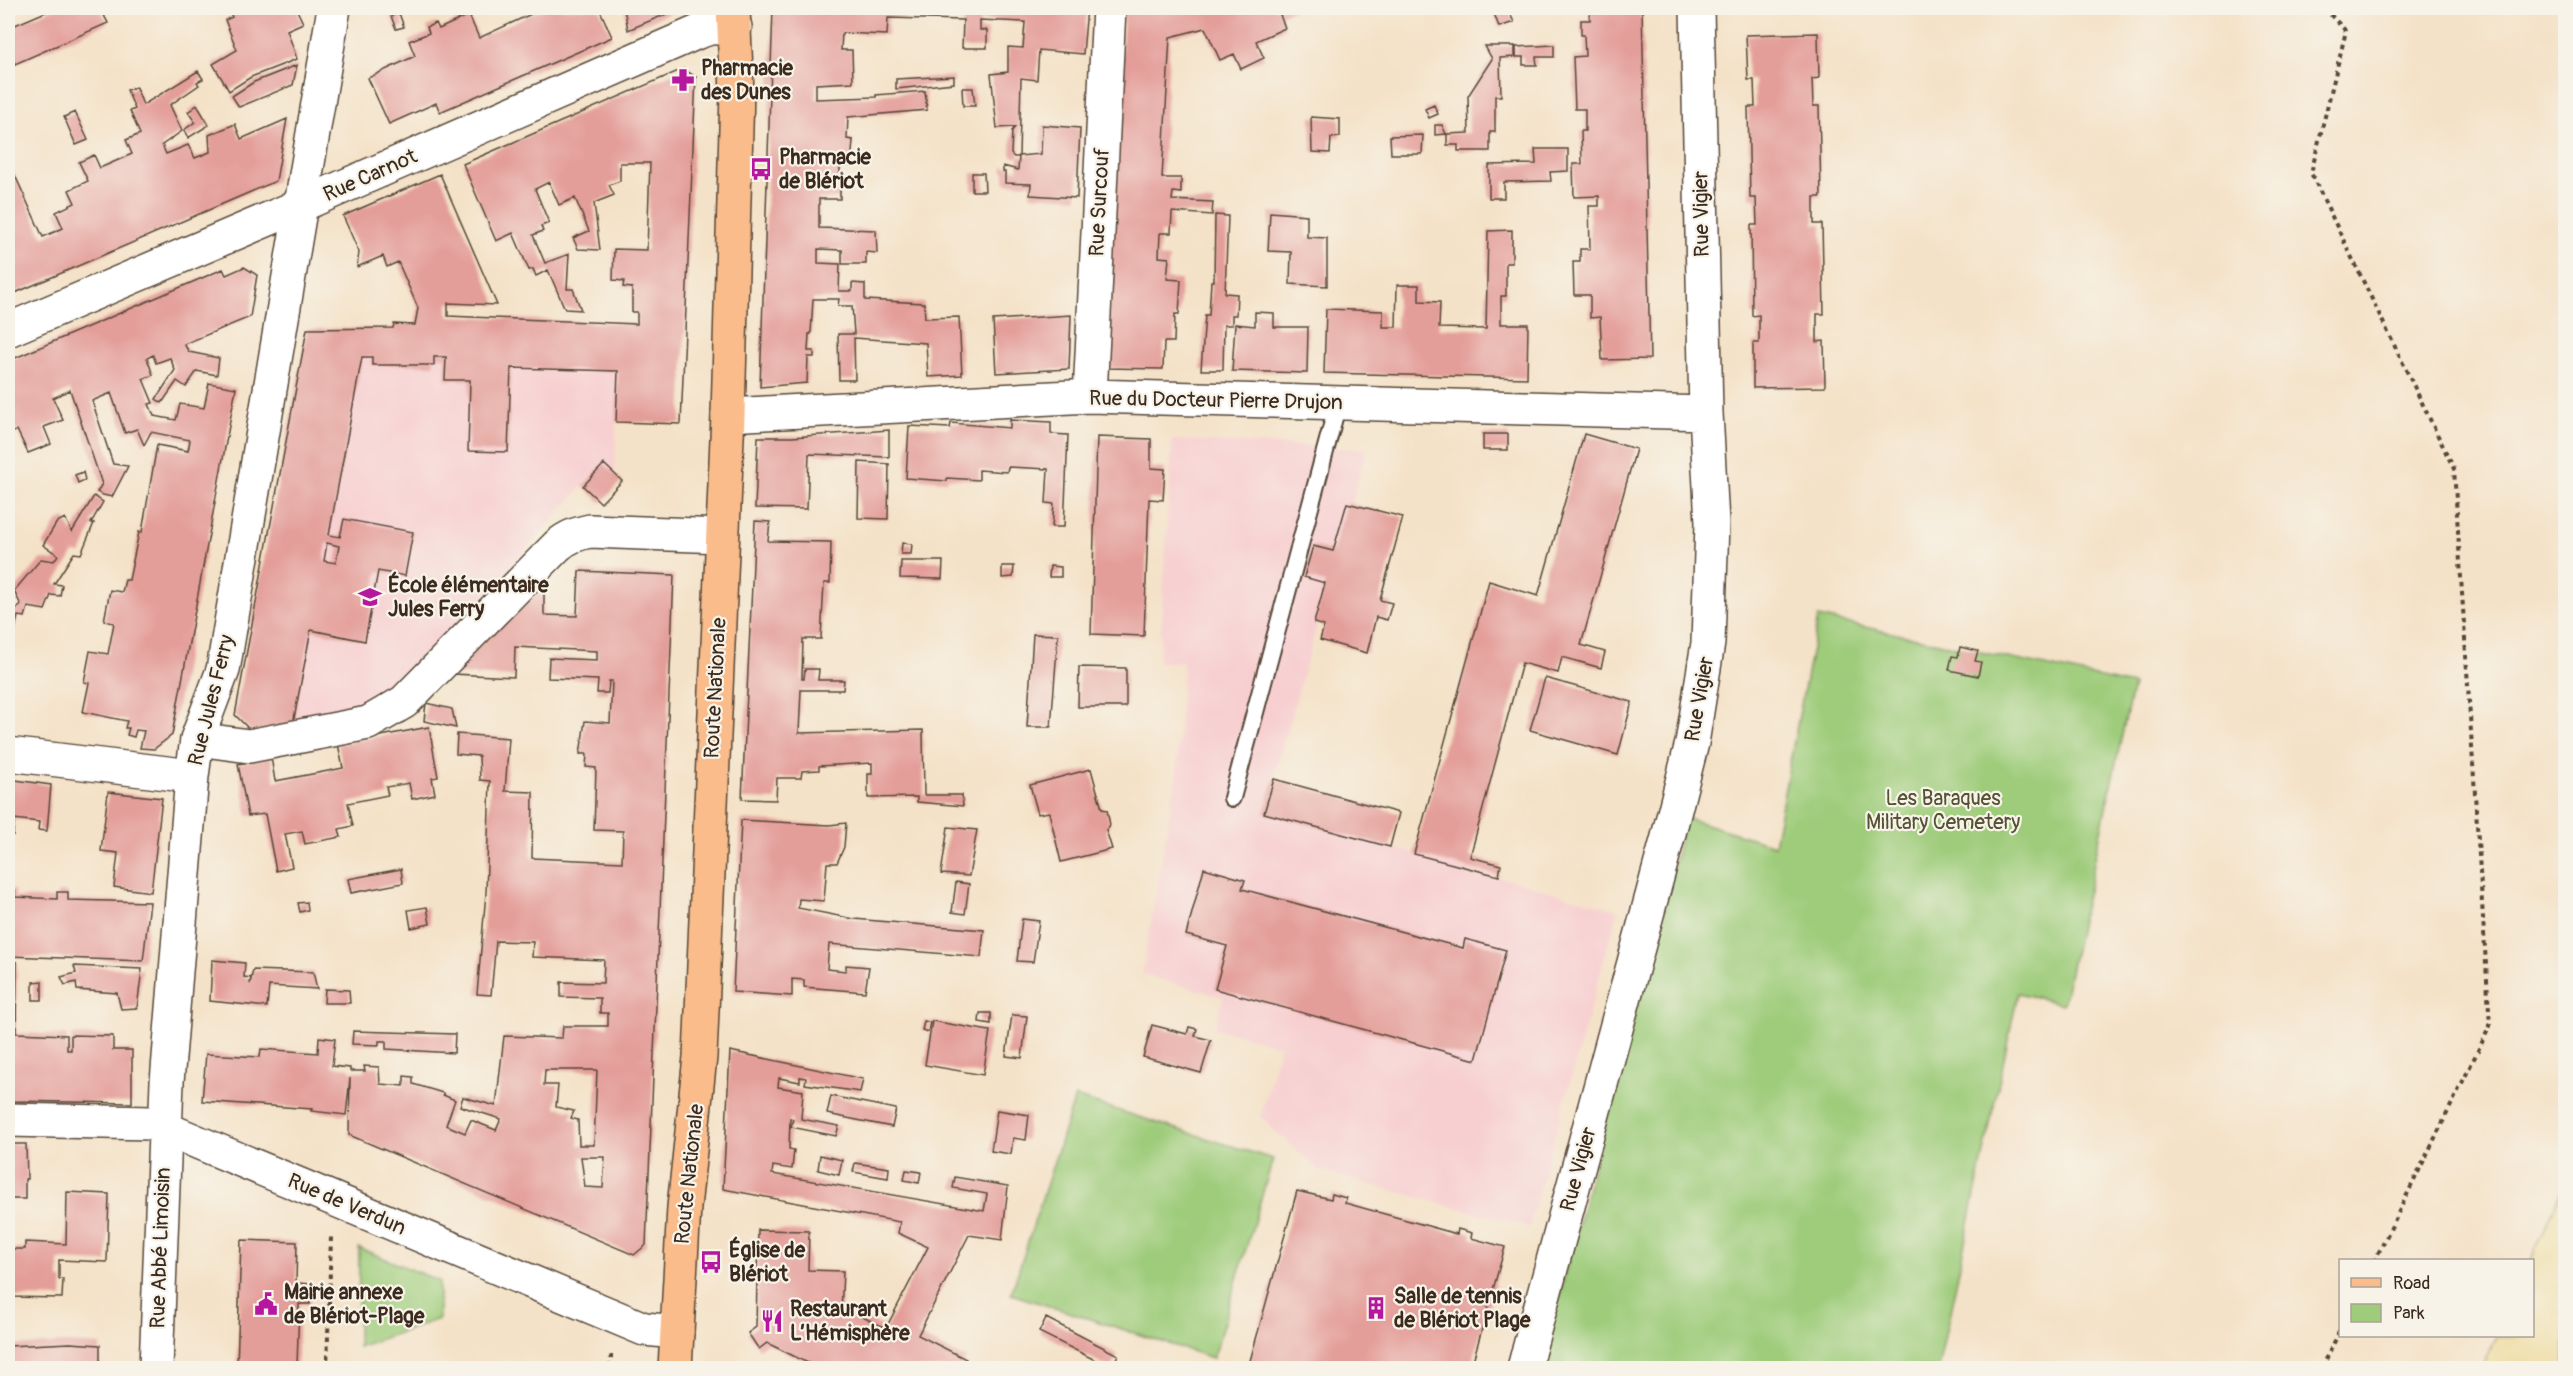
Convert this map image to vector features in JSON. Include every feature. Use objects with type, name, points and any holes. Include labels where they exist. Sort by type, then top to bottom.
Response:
[{"type":"main road","name":"Route Nationale","points":[[675,1368],[687,1167],[700,1057],[728,415],[736,115],[734,17]]},
{"type":"street","name":"Rue Jules Ferry","points":[[165,1127],[192,776],[197,739],[223,670],[334,8]]},
{"type":"street","name":"Rue Surcouf","points":[[1090,396],[1108,8]]},
{"type":"street","name":"Rue Vigier","points":[[1524,1368],[1668,837],[1692,743],[1705,669],[1712,591],[1712,523],[1706,413],[1697,8]]},
{"type":"street","name":"Rue Carnot","points":[[8,330],[734,17]]},
{"type":"street","name":"Rue du Docteur Pierre Drujon","points":[[728,415],[1090,396],[1706,413]]},
{"type":"street","points":[[197,739],[249,746],[368,723],[384,715],[404,702],[421,686],[566,538],[590,531],[722,536]]},
{"type":"street","points":[[8,754],[192,776]]},
{"type":"street","name":"Rue de Verdun","points":[[8,1120],[137,1121],[165,1127],[644,1329],[677,1332]]},
{"type":"street","name":"Rue Abbé Limoisin","points":[[156,1368],[165,1127]]},
{"type":"lane","points":[[1232,798],[1338,403]]},
{"type":"path","points":[[2324,8],[2346,31],[2311,173],[2454,469],[2490,1026],[2375,1259]]},
{"type":"path","points":[[327,1368],[332,1197]]},
{"type":"path","points":[[2322,1368],[2339,1332]]},
{"type":"shaded area","name":"École élémentaire Jules Ferry","points":[[394,324],[448,329],[619,324],[615,475],[622,481],[583,486],[397,691],[370,705],[293,724],[235,715],[307,329],[393,328]]},
{"type":"shaded area","points":[[1172,440],[1367,449],[1264,812],[1618,910],[1529,1227],[1320,1171],[1260,1117],[1280,1046],[1215,1028],[1223,997],[1142,974],[1176,777],[1183,662],[1159,662]]},
{"type":"green space","name":"Les Baraques Military Cemetery","points":[[1818,617],[2133,685],[2063,1004],[2018,993],[1938,1368],[1540,1368],[1686,818],[1774,845]]},
{"type":"green space","points":[[1075,1097],[1273,1159],[1213,1358],[1011,1294]]},
{"type":"green space","points":[[359,1248],[439,1281],[439,1319],[358,1347]]},
{"type":"sand","points":[[2565,1184],[2565,1368],[2482,1368],[2497,1337],[2534,1337],[2534,1259],[2531,1259]]},
{"type":"building","points":[[55,8],[100,8],[108,23],[15,64],[8,46],[8,28]]},
{"type":"building","points":[[228,8],[296,8],[303,23],[287,30],[297,59],[251,77],[229,91],[213,64],[237,50],[225,20],[232,17]]},
{"type":"building","points":[[544,8],[599,8],[612,37],[440,112],[436,103],[389,124],[368,78],[415,56],[409,41],[429,33],[427,27],[436,23],[439,29],[469,15],[479,38]]},
{"type":"building","points":[[624,8],[681,8],[628,30]]},
{"type":"building","points":[[773,8],[1087,8],[1083,54],[1039,50],[1037,80],[1021,78],[1019,156],[1041,154],[1042,125],[1080,128],[1077,198],[1030,195],[1031,184],[1005,183],[1003,166],[1018,170],[1019,157],[1011,154],[1012,131],[1015,127],[997,128],[991,74],[1008,72],[1008,47],[1023,48],[1025,22],[980,20],[980,30],[987,30],[987,48],[962,48],[963,20],[888,18],[887,35],[842,33],[841,50],[852,50],[853,82],[816,84],[816,99],[876,97],[876,95],[925,91],[927,110],[848,117],[847,139],[853,140],[851,166],[840,166],[840,199],[819,199],[819,228],[876,230],[877,253],[866,252],[866,264],[842,264],[842,250],[818,249],[818,263],[840,264],[839,291],[852,291],[852,283],[865,284],[865,300],[924,303],[925,318],[959,317],[962,375],[928,377],[926,343],[854,338],[855,380],[839,380],[838,334],[854,334],[852,306],[838,306],[839,299],[813,299],[808,351],[814,351],[814,357],[808,357],[807,383],[760,387]]},
{"type":"building","points":[[1127,8],[1297,8],[1280,15],[1285,28],[1256,41],[1264,58],[1241,69],[1234,54],[1220,60],[1205,28],[1170,37],[1162,178],[1181,178],[1181,193],[1173,192],[1172,200],[1213,202],[1212,215],[1172,212],[1171,233],[1160,233],[1159,257],[1169,258],[1167,279],[1181,280],[1179,314],[1175,314],[1174,342],[1164,342],[1163,369],[1105,368],[1124,12]]},
{"type":"building","points":[[1492,8],[1507,8],[1514,22],[1499,27]]},
{"type":"building","points":[[1590,8],[1642,8],[1650,359],[1602,360],[1600,317],[1590,318],[1590,295],[1574,295],[1573,262],[1580,262],[1580,249],[1590,249],[1589,206],[1599,206],[1599,196],[1574,197],[1573,164],[1582,164],[1581,131],[1585,131],[1585,109],[1575,109],[1573,57],[1585,56],[1581,20],[1590,20]]},
{"type":"building","points":[[399,13],[404,27],[396,29],[391,16]]},
{"type":"building","points":[[1818,33],[1819,78],[1812,79],[1813,106],[1819,106],[1821,197],[1814,197],[1814,224],[1822,224],[1824,314],[1817,314],[1817,342],[1824,341],[1825,387],[1753,388],[1753,343],[1759,343],[1759,315],[1752,316],[1751,225],[1757,225],[1756,198],[1750,198],[1748,107],[1755,107],[1754,80],[1748,80],[1746,35]]},
{"type":"building","points":[[1554,45],[1554,57],[1536,57],[1537,65],[1523,65],[1523,57],[1516,57],[1516,47]]},
{"type":"building","points":[[1485,46],[1515,46],[1515,57],[1500,58],[1501,96],[1495,96],[1495,132],[1490,132],[1490,151],[1458,151],[1458,145],[1447,145],[1447,134],[1469,133],[1468,96],[1492,59]]},
{"type":"building","points":[[297,65],[293,85],[239,107],[232,96],[254,82]]},
{"type":"building","points":[[683,69],[696,77],[681,424],[616,422],[618,371],[511,368],[508,452],[468,451],[470,380],[445,380],[446,357],[434,357],[434,365],[372,365],[372,357],[362,357],[329,535],[340,537],[344,519],[413,532],[405,576],[378,571],[365,641],[311,630],[293,724],[252,732],[235,715],[307,329],[393,328],[394,324],[415,325],[418,308],[398,262],[387,267],[383,256],[357,267],[359,252],[343,216],[440,174],[497,305],[448,303],[448,316],[637,324],[637,312],[632,312],[632,288],[623,287],[624,281],[613,280],[614,249],[647,250],[650,163],[620,163],[620,181],[609,185],[614,195],[594,203],[600,250],[578,249],[573,238],[589,231],[575,198],[559,205],[549,182],[535,189],[549,223],[541,226],[543,231],[533,235],[545,263],[569,254],[567,289],[573,289],[581,310],[565,309],[548,270],[536,276],[533,269],[529,270],[513,233],[496,241],[463,164]],"holes":[[[327,543],[339,546],[336,563],[324,561]]]},
{"type":"building","points":[[198,71],[203,79],[197,82],[199,85],[170,105],[182,131],[162,145],[166,154],[188,145],[195,158],[210,152],[209,135],[235,124],[241,139],[287,119],[276,181],[8,296],[8,173],[13,171],[43,237],[63,228],[56,212],[75,203],[69,190],[88,181],[79,162],[94,155],[100,168],[132,154],[126,140],[140,134],[130,111],[135,109],[127,90],[136,87],[143,105]]},
{"type":"building","points":[[954,76],[954,83],[896,89],[896,79]]},
{"type":"building","points":[[962,88],[973,88],[975,106],[963,106]]},
{"type":"building","points":[[197,105],[209,125],[188,138],[184,130],[195,122],[188,112]]},
{"type":"building","points":[[1434,105],[1438,114],[1429,118],[1425,109]]},
{"type":"building","points":[[75,112],[88,140],[76,145],[64,117]]},
{"type":"building","points":[[1311,117],[1340,119],[1340,137],[1331,138],[1330,153],[1312,152]]},
{"type":"building","points":[[1435,125],[1442,125],[1446,134],[1435,135]]},
{"type":"building","points":[[1423,135],[1422,154],[1391,154],[1390,136]]},
{"type":"building","points":[[1535,149],[1568,149],[1568,171],[1550,172],[1551,181],[1504,182],[1504,198],[1489,198],[1489,165],[1536,164]]},
{"type":"building","points":[[972,173],[984,173],[985,191],[972,191]]},
{"type":"building","points":[[1270,212],[1307,215],[1307,237],[1327,238],[1327,286],[1290,284],[1291,252],[1268,251]]},
{"type":"building","points":[[1215,215],[1228,216],[1225,293],[1237,294],[1236,315],[1232,315],[1232,325],[1224,325],[1223,370],[1201,370],[1205,315],[1209,315],[1211,281],[1214,281]]},
{"type":"building","points":[[1512,230],[1512,263],[1506,263],[1506,296],[1501,296],[1501,324],[1528,324],[1527,378],[1324,373],[1326,309],[1383,311],[1383,327],[1396,327],[1397,285],[1419,285],[1419,301],[1440,302],[1439,328],[1486,329],[1488,231]]},
{"type":"building","points":[[244,267],[257,275],[250,317],[184,344],[189,352],[219,358],[217,375],[197,371],[186,387],[177,381],[162,403],[156,399],[175,370],[170,358],[156,363],[153,355],[147,358],[153,375],[143,379],[153,403],[149,404],[154,416],[176,420],[180,404],[204,408],[209,383],[236,388],[172,735],[154,749],[140,748],[144,731],[136,730],[134,737],[127,735],[129,728],[125,728],[127,721],[83,712],[89,683],[84,682],[90,651],[108,654],[114,623],[104,621],[110,590],[122,592],[125,580],[129,580],[139,532],[142,532],[157,445],[188,451],[190,440],[151,432],[144,445],[137,429],[125,433],[111,393],[92,401],[113,464],[128,466],[112,497],[103,495],[97,492],[102,484],[70,390],[53,398],[63,420],[44,427],[51,444],[28,453],[17,430],[8,435],[8,361],[223,269],[226,275]]},
{"type":"building","points":[[1255,312],[1274,313],[1274,327],[1308,327],[1307,373],[1232,371],[1235,324],[1255,326]]},
{"type":"building","points":[[1071,315],[1069,369],[996,373],[993,320]]},
{"type":"building","points":[[1010,420],[1051,422],[1051,434],[1068,435],[1064,527],[1052,527],[1054,504],[1046,503],[1048,469],[1008,467],[1007,472],[979,470],[979,480],[947,478],[947,481],[906,478],[909,426],[950,428],[951,423],[1010,428]]},
{"type":"building","points":[[889,430],[889,457],[809,454],[807,509],[755,508],[758,437],[792,437]]},
{"type":"building","points":[[1483,434],[1508,434],[1508,450],[1483,450]]},
{"type":"building","points":[[1584,434],[1636,449],[1581,645],[1605,652],[1601,668],[1562,657],[1558,673],[1522,663],[1470,857],[1501,865],[1499,876],[1414,854],[1489,581],[1538,596]]},
{"type":"building","points":[[1097,437],[1151,439],[1151,468],[1165,469],[1163,500],[1149,499],[1144,636],[1091,634]]},
{"type":"building","points":[[859,462],[889,464],[888,519],[858,518]]},
{"type":"building","points":[[604,464],[622,481],[601,503],[583,486]]},
{"type":"building","points":[[83,472],[85,480],[78,483],[75,475]]},
{"type":"building","points":[[94,496],[103,502],[91,523],[94,523],[81,554],[74,553],[54,584],[62,585],[60,596],[51,595],[45,610],[28,607],[25,617],[18,616],[12,639],[8,638],[8,617],[21,605],[14,591],[41,559],[54,561],[58,555],[43,545],[57,522],[65,518],[72,532]]},
{"type":"building","points":[[1347,503],[1403,517],[1380,600],[1392,603],[1387,620],[1376,617],[1367,653],[1320,640],[1324,626],[1314,623],[1325,583],[1304,577],[1313,546],[1333,551]]},
{"type":"building","points":[[755,521],[770,522],[768,541],[831,542],[830,583],[824,583],[821,639],[803,639],[802,679],[804,679],[805,669],[819,669],[818,680],[844,680],[843,690],[801,690],[799,733],[923,730],[924,795],[962,795],[963,806],[917,802],[917,797],[868,798],[868,774],[872,774],[872,763],[819,766],[819,770],[802,771],[801,778],[777,778],[776,800],[742,799]]},
{"type":"building","points":[[902,543],[912,544],[911,554],[901,554]]},
{"type":"building","points":[[901,561],[943,561],[942,579],[900,578]]},
{"type":"building","points":[[1002,566],[1014,566],[1013,577],[1002,578]]},
{"type":"building","points":[[1050,566],[1061,567],[1061,577],[1049,577]]},
{"type":"building","points":[[579,571],[674,575],[646,1245],[634,1255],[349,1135],[350,1078],[346,1115],[311,1111],[312,1109],[202,1101],[206,1054],[260,1057],[261,1049],[318,1053],[319,1037],[335,1039],[332,1066],[350,1068],[350,1071],[365,1071],[364,1066],[379,1067],[380,1084],[404,1086],[404,1076],[413,1077],[413,1084],[443,1093],[455,1100],[446,1125],[465,1133],[471,1120],[496,1130],[501,1119],[460,1106],[463,1097],[496,1106],[504,1036],[562,1038],[563,1026],[608,1026],[608,1013],[600,1013],[600,998],[561,997],[561,982],[603,983],[604,960],[532,957],[533,942],[496,941],[491,995],[477,994],[486,893],[490,781],[480,780],[479,756],[456,754],[457,734],[509,738],[505,791],[533,792],[532,858],[622,862],[623,831],[594,830],[596,768],[586,767],[587,754],[580,754],[585,721],[610,723],[612,681],[609,681],[608,693],[597,693],[598,680],[548,678],[549,658],[597,660],[597,651],[515,647],[514,677],[453,674],[544,576],[544,615],[577,616]],"holes":[[[545,1070],[597,1070],[594,1145],[579,1145],[578,1120],[571,1118],[574,1111],[556,1107],[558,1085],[544,1085]],[[581,1157],[605,1157],[603,1188],[585,1187]]]},
{"type":"building","points":[[1033,634],[1058,635],[1051,727],[1027,727]]},
{"type":"building","points":[[1960,647],[1978,651],[1975,661],[1981,662],[1978,676],[1949,670],[1952,656],[1958,657]]},
{"type":"building","points":[[1079,667],[1126,668],[1126,707],[1078,707]]},
{"type":"building","points":[[1545,678],[1632,702],[1618,755],[1530,730]]},
{"type":"building","points":[[426,703],[452,709],[456,728],[424,721]]},
{"type":"building","points":[[429,727],[438,777],[432,778],[435,794],[412,799],[409,783],[386,787],[388,795],[348,803],[353,826],[339,829],[341,837],[305,844],[302,831],[285,834],[292,867],[276,871],[265,814],[248,816],[238,764],[271,757],[275,781],[328,771],[343,768],[338,744]]},
{"type":"building","points":[[1091,769],[1102,809],[1107,810],[1110,825],[1106,830],[1112,849],[1061,862],[1049,812],[1038,814],[1030,785]]},
{"type":"building","points":[[8,779],[51,785],[47,831],[38,830],[39,822],[14,819],[13,835],[8,834]]},
{"type":"building","points":[[1274,779],[1399,813],[1390,847],[1264,813]]},
{"type":"building","points":[[108,792],[162,798],[151,892],[114,887],[118,853],[101,851]]},
{"type":"building","points":[[741,820],[829,825],[846,823],[844,847],[837,863],[827,863],[824,901],[799,899],[798,908],[854,919],[984,930],[981,957],[829,944],[827,969],[846,971],[846,965],[869,967],[865,992],[804,987],[804,980],[792,979],[792,996],[733,992]]},
{"type":"building","points":[[948,827],[977,830],[969,876],[941,874]]},
{"type":"building","points":[[1204,868],[1245,880],[1242,889],[1463,948],[1465,939],[1506,950],[1476,1060],[1215,989],[1227,946],[1186,935]]},
{"type":"building","points":[[401,869],[403,883],[351,893],[348,879]]},
{"type":"building","points":[[956,882],[969,884],[965,914],[952,912]]},
{"type":"building","points":[[8,890],[15,890],[15,897],[57,899],[57,892],[68,892],[68,900],[150,902],[143,961],[8,956]]},
{"type":"building","points":[[307,902],[308,910],[300,912],[298,903]]},
{"type":"building","points":[[427,907],[430,924],[411,928],[408,910]]},
{"type":"building","points":[[1022,919],[1039,921],[1033,962],[1017,961]]},
{"type":"building","points":[[212,960],[245,963],[244,977],[251,978],[250,984],[253,970],[313,972],[317,989],[269,986],[267,1007],[210,1001]]},
{"type":"building","points":[[8,961],[17,962],[16,1033],[67,1035],[67,1050],[71,1050],[71,1035],[113,1036],[113,1050],[132,1050],[132,1103],[8,1101]]},
{"type":"building","points":[[74,966],[142,969],[137,1008],[121,1009],[117,993],[77,990],[76,982],[65,985],[61,977],[76,973]]},
{"type":"building","points":[[42,981],[42,1000],[33,1000],[33,982]]},
{"type":"building","points":[[325,989],[349,990],[350,1003],[324,1003]]},
{"type":"building","points":[[980,1013],[991,1013],[991,1024],[979,1022]]},
{"type":"building","points":[[1012,1015],[1027,1016],[1022,1058],[1006,1056]]},
{"type":"building","points":[[924,1021],[930,1022],[928,1032],[922,1030]]},
{"type":"building","points":[[932,1021],[990,1031],[983,1075],[925,1065]]},
{"type":"building","points":[[1152,1025],[1187,1034],[1189,1027],[1197,1029],[1195,1036],[1211,1040],[1201,1073],[1143,1057]]},
{"type":"building","points":[[353,1031],[455,1034],[454,1053],[386,1049],[386,1041],[379,1041],[379,1045],[352,1044]]},
{"type":"building","points":[[730,1051],[863,1079],[860,1092],[805,1084],[806,1078],[800,1077],[800,1082],[779,1078],[778,1087],[803,1091],[801,1119],[839,1126],[836,1136],[791,1127],[793,1119],[790,1118],[789,1149],[794,1150],[792,1169],[773,1166],[772,1174],[984,1211],[987,1194],[953,1188],[955,1177],[1008,1186],[1002,1240],[969,1235],[918,1335],[966,1359],[961,1368],[818,1368],[767,1343],[759,1349],[756,1345],[748,1333],[756,1327],[758,1230],[809,1231],[808,1270],[843,1271],[841,1313],[854,1313],[886,1328],[928,1247],[898,1233],[900,1222],[723,1189]]},
{"type":"building","points":[[831,1096],[896,1109],[892,1127],[827,1114]]},
{"type":"building","points":[[997,1110],[1029,1115],[1026,1140],[1013,1138],[1011,1154],[991,1151]]},
{"type":"building","points":[[8,1144],[26,1144],[25,1199],[8,1199]]},
{"type":"building","points":[[820,1155],[842,1160],[839,1175],[818,1170]]},
{"type":"building","points":[[855,1163],[889,1168],[888,1178],[853,1172]]},
{"type":"building","points":[[906,1170],[921,1172],[919,1183],[904,1180]]},
{"type":"building","name":"Salle de tennis de Blériot Plage","points":[[1297,1191],[1331,1199],[1332,1194],[1346,1198],[1345,1203],[1457,1234],[1458,1229],[1472,1233],[1471,1238],[1505,1247],[1471,1368],[1248,1368]]},
{"type":"building","points":[[67,1192],[109,1194],[107,1262],[59,1260],[59,1279],[63,1279],[62,1298],[8,1297],[8,1249],[25,1249],[25,1242],[66,1244]]},
{"type":"building","name":"Mairie annexe de Blériot-Plage","points":[[241,1240],[297,1242],[296,1283],[311,1284],[310,1304],[299,1304],[297,1366],[237,1368]]},
{"type":"building","points":[[1046,1318],[1118,1355],[1111,1368],[1039,1332]]},
{"type":"building","points":[[70,1343],[100,1345],[100,1366],[8,1368],[8,1346]]},
{"type":"place","name":"Pharmacie des Dunes","points":[[683,80]]},
{"type":"place","name":"Pharmacie de Blériot","points":[[761,169]]},
{"type":"place","name":"École élémentaire Jules Ferry","points":[[370,597]]},
{"type":"place","name":"Église de Blériot","points":[[711,1262]]},
{"type":"place","name":"Mairie annexe de Blériot-Plage","points":[[266,1304]]},
{"type":"place","name":"Salle de tennis de Blériot Plage","points":[[1376,1308]]},
{"type":"place","name":"Restaurant L’Hémisphère","points":[[772,1321]]}]
